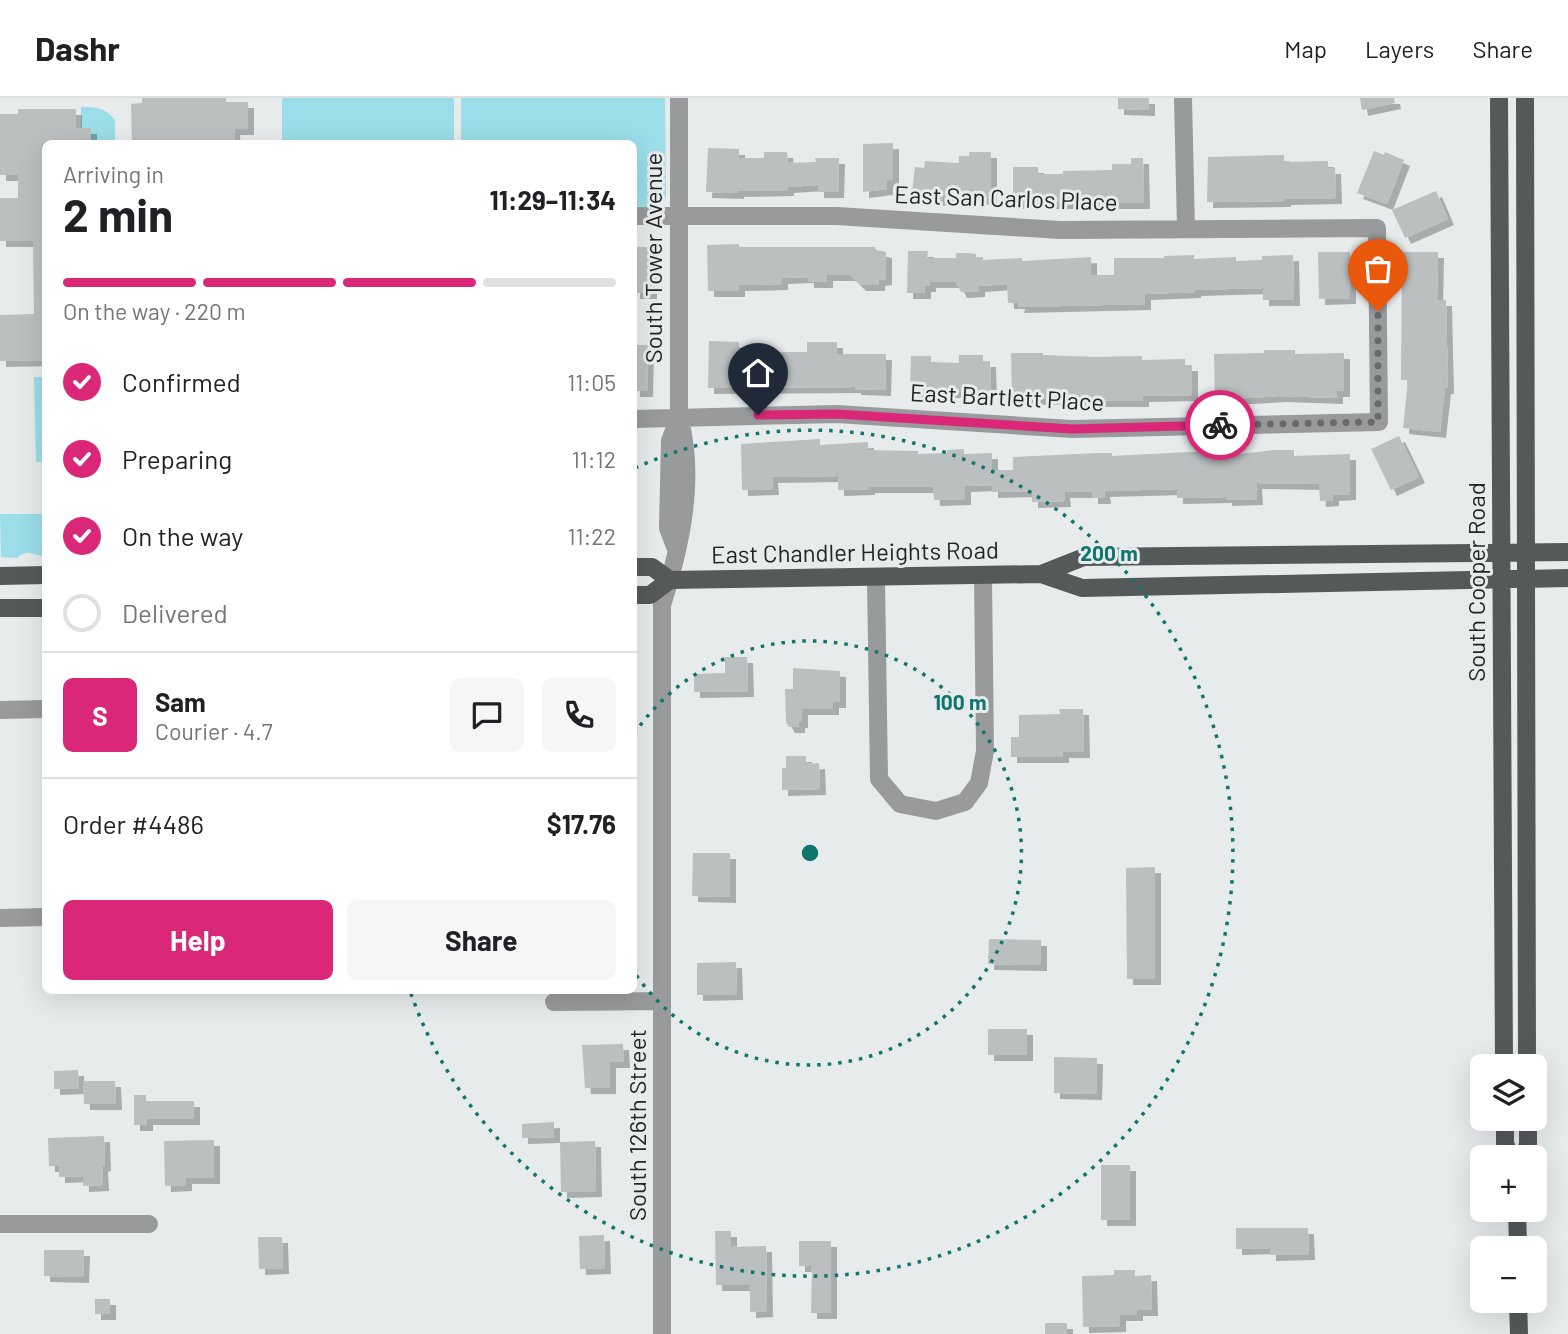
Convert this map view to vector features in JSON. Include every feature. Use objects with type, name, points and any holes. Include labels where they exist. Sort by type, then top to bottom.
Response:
[{"type":"main road","name":"South Cooper Road","points":[[1499,98],[1504,1054]]},
{"type":"main road","name":"South Cooper Road","points":[[1525,98],[1527,1054]]},
{"type":"main road","name":"East Chandler Heights Road","points":[[1041,575],[1084,557],[1568,552]]},
{"type":"main road","name":"East Chandler Heights Road","points":[[637,567],[652,567],[670,580],[1041,575],[1082,588],[1568,578]]},
{"type":"main road","points":[[0,576],[42,575]]},
{"type":"main road","name":"East Chandler Heights Road","points":[[637,595],[650,595],[670,580]]},
{"type":"main road","points":[[0,608],[42,608]]},
{"type":"main road","points":[[1518,1313],[1519,1334]]},
{"type":"street","name":"South Tower Avenue","points":[[670,580],[676,549],[668,528],[670,441],[678,417],[678,98]]},
{"type":"street","points":[[1183,98],[1185,228]]},
{"type":"street","name":"East San Carlos Place","points":[[637,216],[837,216],[1060,230],[1377,228],[1378,422]]},
{"type":"street","name":"East Bartlett Place","points":[[637,418],[837,414],[1072,429],[1378,422]]},
{"type":"street","points":[[876,579],[879,779],[900,804],[936,811],[965,802],[979,783],[985,751],[983,576]]},
{"type":"street","name":"South 126th Street","points":[[662,1334],[662,604],[670,580]]},
{"type":"street","points":[[0,710],[42,709]]},
{"type":"street","points":[[0,918],[42,917]]},
{"type":"street","points":[[554,1002],[662,1001]]},
{"type":"street","points":[[0,1224],[149,1224]]},
{"type":"shaded area","points":[[282,98],[454,98],[454,140],[282,140]]},
{"type":"shaded area","points":[[461,98],[665,98],[666,198],[652,208],[637,206],[637,140],[461,140]]},
{"type":"shaded area","points":[[81,107],[100,109],[115,120],[115,140],[91,140],[91,128],[81,128]]},
{"type":"shaded area","points":[[34,377],[42,377],[42,462],[36,462]]},
{"type":"shaded area","points":[[0,514],[42,514],[42,556],[27,553],[17,558],[1,557]]},
{"type":"building","points":[[142,98],[226,98],[226,102],[248,102],[248,129],[234,129],[235,140],[132,140],[131,104],[142,103]]},
{"type":"building","points":[[1118,98],[1149,98],[1149,110],[1118,109]]},
{"type":"building","points":[[1360,98],[1394,98],[1395,103],[1362,110]]},
{"type":"building","points":[[18,109],[76,109],[76,128],[91,128],[91,140],[42,140],[42,360],[0,361],[0,315],[34,314],[33,241],[0,241],[0,198],[18,198],[18,175],[0,175],[0,114],[18,114]]},
{"type":"building","points":[[893,143],[893,180],[887,180],[887,189],[863,192],[863,144]]},
{"type":"building","points":[[708,148],[739,149],[739,158],[764,158],[764,152],[787,152],[788,163],[816,162],[815,158],[839,158],[838,192],[818,192],[818,185],[788,187],[788,190],[706,192]]},
{"type":"building","points":[[1374,151],[1384,155],[1385,152],[1404,160],[1387,204],[1357,193]]},
{"type":"building","points":[[969,152],[991,152],[991,199],[943,196],[943,200],[914,198],[915,192],[912,191],[915,167],[924,168],[925,161],[959,163],[959,156],[969,156]]},
{"type":"building","points":[[1284,155],[1284,162],[1328,161],[1328,168],[1335,168],[1336,198],[1207,202],[1208,157]]},
{"type":"building","points":[[1131,158],[1143,158],[1144,203],[1013,203],[1013,167],[1038,167],[1038,174],[1063,174],[1063,171],[1112,170],[1112,164],[1131,164]]},
{"type":"building","points":[[1436,191],[1448,219],[1405,238],[1392,210]]},
{"type":"building","points":[[739,244],[739,247],[875,247],[876,250],[886,252],[886,279],[879,280],[879,285],[860,285],[850,275],[827,275],[827,282],[808,282],[808,277],[782,278],[782,284],[739,285],[739,291],[708,291],[707,245]]},
{"type":"building","points":[[637,247],[651,247],[651,293],[637,293]]},
{"type":"building","points":[[908,251],[928,251],[927,258],[956,258],[956,253],[976,254],[976,257],[983,257],[983,260],[1091,257],[1091,275],[1114,275],[1114,258],[1194,255],[1194,259],[1236,257],[1236,261],[1262,260],[1262,256],[1293,255],[1294,300],[1263,300],[1263,288],[1145,294],[1145,304],[1018,307],[1019,303],[1008,303],[1007,284],[979,286],[979,291],[961,292],[956,282],[930,282],[930,286],[925,286],[925,293],[907,293]]},
{"type":"building","points":[[1318,252],[1350,252],[1350,298],[1319,299]]},
{"type":"building","points":[[1402,252],[1438,252],[1437,300],[1446,300],[1448,388],[1445,388],[1440,432],[1403,428],[1408,380],[1401,380]]},
{"type":"building","points":[[709,341],[739,342],[739,352],[807,352],[807,342],[837,342],[837,354],[886,354],[885,390],[855,387],[708,388]]},
{"type":"building","points":[[637,345],[648,345],[647,391],[637,391]]},
{"type":"building","points":[[1264,350],[1295,350],[1295,354],[1344,353],[1344,391],[1337,391],[1337,398],[1280,396],[1215,400],[1214,354],[1264,353]]},
{"type":"building","points":[[1011,353],[1142,356],[1142,360],[1185,359],[1185,365],[1192,365],[1192,395],[1143,396],[1143,401],[1063,401],[1063,398],[1012,400]]},
{"type":"building","points":[[959,355],[983,355],[983,361],[990,361],[991,392],[910,392],[911,356],[931,356],[931,362],[959,363]]},
{"type":"building","points":[[1399,436],[1419,477],[1391,490],[1371,449]]},
{"type":"building","points":[[820,439],[820,445],[868,442],[868,450],[918,451],[918,454],[947,453],[947,450],[964,449],[964,454],[992,453],[992,470],[1013,470],[1013,457],[1098,453],[1112,453],[1112,456],[1208,451],[1208,454],[1239,454],[1294,450],[1294,456],[1350,454],[1350,494],[1333,495],[1333,500],[1320,501],[1319,484],[1256,483],[1257,499],[1177,498],[1177,489],[1104,491],[1105,498],[1092,498],[1092,492],[1064,492],[1065,501],[1032,502],[1032,491],[992,492],[992,485],[965,486],[965,499],[934,500],[933,487],[838,490],[838,476],[772,477],[773,489],[742,490],[741,444]]},
{"type":"building","points":[[725,657],[747,657],[748,691],[694,692],[694,674],[725,673]]},
{"type":"building","points":[[793,668],[840,671],[840,702],[833,702],[833,709],[802,709],[802,722],[799,722],[799,727],[789,727],[786,722],[785,689],[793,689]]},
{"type":"building","points":[[1059,709],[1083,709],[1084,752],[1063,752],[1063,757],[1011,757],[1011,737],[1019,737],[1019,715],[1060,714]]},
{"type":"building","points":[[786,756],[806,756],[806,764],[819,763],[820,789],[782,790],[782,768],[786,768]]},
{"type":"building","points":[[693,853],[730,853],[730,897],[692,896]]},
{"type":"building","points":[[1155,867],[1155,979],[1127,979],[1126,868]]},
{"type":"building","points":[[989,939],[1041,940],[1041,965],[988,964]]},
{"type":"building","points":[[736,962],[737,994],[697,995],[697,963]]},
{"type":"building","points":[[988,1029],[1027,1029],[1027,1055],[988,1055]]},
{"type":"building","points":[[623,1044],[624,1062],[610,1062],[610,1088],[585,1088],[582,1045]]},
{"type":"building","points":[[1054,1057],[1097,1058],[1096,1094],[1054,1093]]},
{"type":"building","points":[[78,1070],[79,1088],[54,1089],[54,1071]]},
{"type":"building","points":[[83,1081],[115,1081],[116,1104],[84,1104]]},
{"type":"building","points":[[134,1095],[146,1095],[146,1101],[194,1101],[194,1119],[147,1119],[147,1125],[134,1125]]},
{"type":"building","points":[[554,1122],[554,1137],[522,1138],[522,1124]]},
{"type":"building","points":[[104,1136],[103,1185],[83,1186],[83,1176],[59,1177],[59,1166],[49,1166],[48,1138]]},
{"type":"building","points":[[214,1140],[214,1178],[186,1178],[186,1185],[165,1186],[164,1141]]},
{"type":"building","points":[[595,1141],[596,1191],[561,1192],[560,1142]]},
{"type":"building","points":[[1101,1165],[1130,1165],[1130,1220],[1101,1220]]},
{"type":"building","points":[[1236,1228],[1308,1228],[1309,1254],[1270,1255],[1270,1248],[1236,1249]]},
{"type":"building","points":[[715,1231],[731,1231],[731,1247],[766,1246],[767,1311],[750,1312],[750,1285],[716,1285]]},
{"type":"building","points":[[604,1235],[605,1268],[580,1269],[579,1236]]},
{"type":"building","points":[[258,1237],[282,1237],[283,1268],[259,1269]]},
{"type":"building","points":[[799,1241],[831,1241],[831,1313],[811,1313],[812,1266],[799,1266]]},
{"type":"building","points":[[44,1250],[84,1250],[83,1277],[44,1276]]},
{"type":"building","points":[[1114,1270],[1135,1270],[1135,1276],[1151,1275],[1152,1310],[1137,1310],[1137,1315],[1120,1315],[1120,1326],[1083,1327],[1082,1276],[1114,1275]]},
{"type":"building","points":[[95,1299],[110,1299],[110,1314],[95,1314]]},
{"type":"building","points":[[1045,1323],[1067,1323],[1067,1334],[1045,1334]]},
{"type":"way so far","points":[[1220,425],[1378,422],[1378,311]]},
{"type":"route","points":[[758,415],[837,414],[1072,429],[1220,425]]}]
